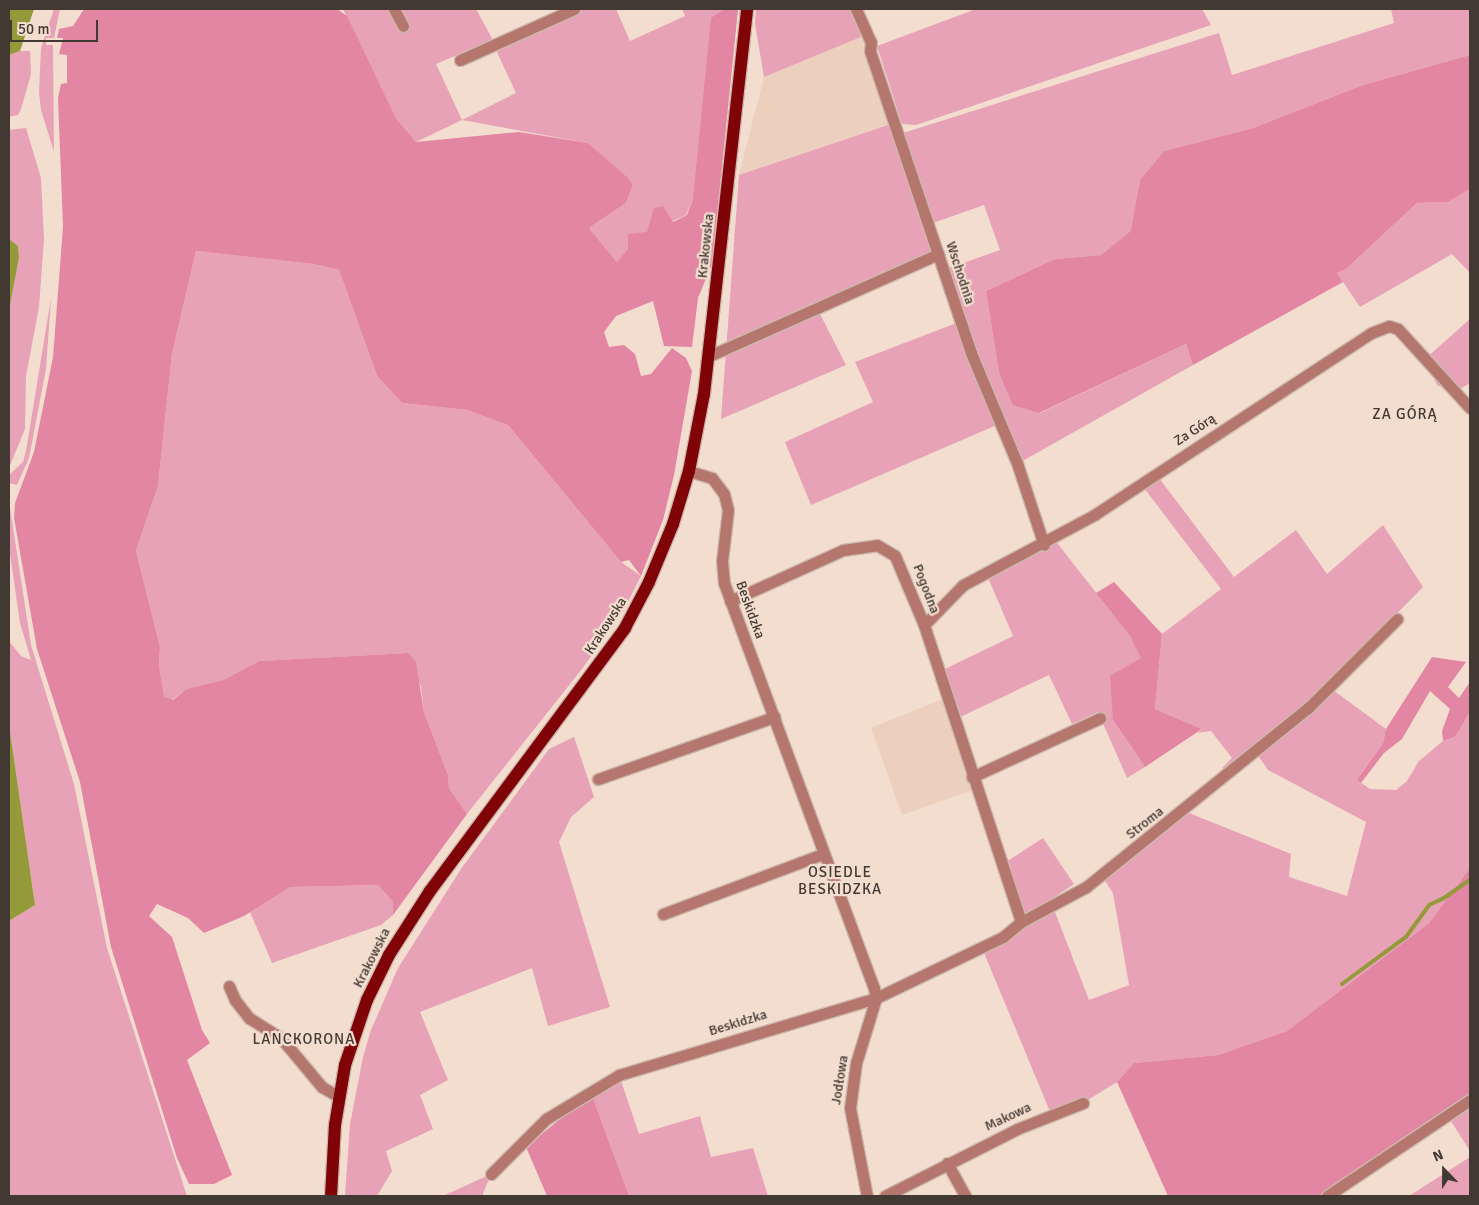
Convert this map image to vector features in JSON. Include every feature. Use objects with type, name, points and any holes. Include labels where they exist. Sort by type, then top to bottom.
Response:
[{"type":"main road","name":"Krakowska","points":[[331,1196],[339,1097],[357,1024],[392,948],[430,891],[635,611],[665,547],[689,471],[700,423],[747,9]]},
{"type":"street","points":[[394,9],[403,26]]},
{"type":"street","points":[[460,60],[574,9]]},
{"type":"street","name":"Wschodnia","points":[[856,9],[871,42],[870,51],[971,353],[1017,463],[1044,545]]},
{"type":"street","points":[[709,356],[938,254]]},
{"type":"street","name":"Za Górą","points":[[924,625],[963,585],[1044,545],[1094,515],[1371,333],[1388,326],[1398,329],[1470,408]]},
{"type":"street","name":"Beskidzka","points":[[491,1174],[546,1119],[619,1075],[876,998],[730,601],[722,572],[728,510],[724,494],[712,478],[689,471]]},
{"type":"street","name":"Pogodna","points":[[730,601],[843,550],[877,545],[895,556],[901,565],[924,625],[972,777],[1021,922]]},
{"type":"street","name":"Stroma","points":[[876,998],[1004,937],[1021,922],[1086,887],[1166,826],[1247,755],[1308,708],[1397,619]]},
{"type":"street","points":[[598,779],[774,717]]},
{"type":"street","points":[[972,777],[1100,718]]},
{"type":"street","points":[[663,914],[823,854]]},
{"type":"street","points":[[229,986],[235,1000],[249,1018],[281,1038],[322,1086],[339,1097]]},
{"type":"street","name":"Jodłowa","points":[[867,1196],[850,1101],[856,1063],[876,998]]},
{"type":"street","points":[[1327,1196],[1470,1100]]},
{"type":"street","name":"Makowa","points":[[885,1196],[1017,1129],[1083,1103]]},
{"type":"street","points":[[948,1163],[965,1196]]},
{"type":"shaded area","points":[[9,9],[34,9],[20,51],[9,55]]},
{"type":"shaded area","points":[[54,9],[60,9],[54,38],[46,38],[46,45],[53,45],[54,152],[41,110],[39,92],[41,48]]},
{"type":"shaded area","points":[[84,9],[337,9],[347,16],[396,118],[416,142],[519,132],[588,143],[628,178],[633,185],[626,203],[589,228],[617,262],[628,249],[628,234],[647,232],[654,208],[663,206],[673,222],[687,215],[693,199],[711,18],[723,10],[738,10],[712,264],[698,298],[692,347],[664,346],[653,301],[616,316],[604,332],[609,347],[624,345],[635,354],[641,376],[651,374],[672,348],[686,358],[692,371],[674,475],[663,520],[641,576],[629,560],[621,562],[508,425],[467,410],[402,403],[377,376],[339,270],[313,264],[196,251],[172,354],[158,486],[136,551],[160,647],[159,665],[164,697],[173,700],[186,689],[223,680],[260,661],[408,653],[416,662],[424,712],[448,775],[449,788],[467,814],[393,915],[393,902],[378,885],[290,887],[244,916],[204,933],[188,918],[157,904],[149,916],[172,937],[202,1030],[210,1043],[187,1060],[232,1175],[214,1184],[189,1184],[177,1158],[111,947],[80,782],[37,649],[14,518],[15,503],[34,452],[53,357],[63,227],[58,98],[61,84],[67,83],[67,55],[59,54],[63,38],[57,38],[59,29],[73,26]]},
{"type":"shaded area","points":[[343,9],[476,9],[493,40],[436,64],[462,120],[416,142],[396,118]]},
{"type":"shaded area","points":[[581,9],[616,9],[630,41],[685,16],[682,9],[738,9],[723,10],[693,199],[686,215],[647,233],[617,262],[589,228],[626,203],[633,185],[588,143],[462,120],[516,93],[495,48]]},
{"type":"shaded area","points":[[756,9],[853,9],[861,37],[764,77],[755,24]]},
{"type":"shaded area","points":[[976,9],[1202,9],[1211,25],[916,125],[902,124],[877,46]]},
{"type":"shaded area","points":[[1391,9],[1470,9],[1470,55],[1363,85],[1253,128],[1164,151],[1140,180],[1132,231],[1101,255],[1055,259],[986,291],[999,373],[1014,405],[1040,413],[1186,344],[1193,365],[1019,463],[963,318],[949,268],[1000,250],[984,205],[933,223],[938,261],[820,314],[846,365],[721,419],[739,175],[894,123],[900,134],[1219,33],[1232,75],[1394,23]]},
{"type":"shaded area","points":[[861,37],[894,123],[739,175],[764,77]]},
{"type":"shaded area","points":[[20,51],[30,51],[31,74],[18,115],[9,117],[9,55]]},
{"type":"shaded area","points":[[1470,55],[1470,189],[1448,202],[1417,203],[1346,269],[1337,273],[1343,282],[1193,365],[1186,344],[1039,413],[1013,405],[999,373],[986,291],[1055,259],[1101,255],[1131,231],[1140,180],[1164,151],[1253,128],[1363,85]]},
{"type":"shaded area","points":[[26,128],[41,178],[44,239],[39,307],[26,376],[25,429],[9,468],[9,310],[19,258],[18,246],[9,239],[9,130]]},
{"type":"shaded area","points":[[1470,189],[1470,273],[1452,254],[1360,307],[1337,273],[1346,269],[1417,203],[1448,202]]},
{"type":"shaded area","points":[[9,239],[18,246],[19,258],[9,310]]},
{"type":"shaded area","points":[[196,251],[313,264],[339,270],[377,376],[402,403],[467,410],[508,425],[621,562],[641,576],[624,610],[582,669],[467,814],[449,788],[448,775],[424,712],[421,687],[408,653],[261,661],[223,680],[186,689],[172,700],[164,698],[159,665],[160,647],[136,551],[158,486],[172,354]]},
{"type":"shaded area","points":[[51,298],[46,369],[29,458],[17,485],[9,483],[9,475],[23,462],[26,451]]},
{"type":"shaded area","points":[[1470,319],[1470,383],[1455,392],[1437,385],[1425,359]]},
{"type":"shaded area","points":[[959,322],[997,425],[811,505],[785,442],[873,402],[855,362]]},
{"type":"shaded area","points":[[1159,478],[1234,577],[1296,530],[1327,574],[1383,525],[1423,587],[1307,705],[1226,770],[1222,768],[1232,758],[1211,731],[1198,733],[1202,729],[1155,709],[1162,634],[1221,589],[1144,488]]},
{"type":"shaded area","points":[[9,501],[31,645],[74,784],[107,948],[187,1196],[9,1196],[9,921],[35,905],[9,724],[9,641],[21,656],[31,660],[20,623],[9,547]]},
{"type":"shaded area","points":[[1054,539],[1130,636],[1142,658],[1113,720],[1145,767],[1127,778],[1098,712],[1072,724],[1049,675],[958,718],[943,670],[1013,636],[986,573]]},
{"type":"shaded area","points":[[1114,582],[1162,634],[1155,709],[1202,729],[1145,767],[1113,720],[1110,676],[1141,658],[1130,636],[1096,593]]},
{"type":"shaded area","points":[[1432,657],[1466,662],[1448,687],[1459,698],[1470,682],[1470,712],[1455,737],[1443,741],[1442,731],[1450,709],[1430,691],[1402,739],[1384,753],[1361,783],[1357,780],[1383,743],[1386,729]]},
{"type":"shaded area","points":[[1333,690],[1386,729],[1383,743],[1357,780],[1370,789],[1396,790],[1407,781],[1419,761],[1443,741],[1455,737],[1470,712],[1470,868],[1429,923],[1287,1031],[1218,1055],[1134,1063],[1117,1082],[1083,1103],[1051,1114],[982,948],[1021,922],[1055,912],[1089,1000],[1129,985],[1113,893],[1103,878],[1189,813],[1291,854],[1289,877],[1347,896],[1366,822],[1268,770],[1259,757],[1260,750]]},
{"type":"shaded area","points":[[943,699],[973,790],[902,815],[871,728]]},
{"type":"shaded area","points":[[9,724],[35,905],[9,921]]},
{"type":"shaded area","points":[[574,737],[594,797],[571,817],[559,842],[610,1007],[548,1026],[532,968],[420,1012],[448,1080],[420,1095],[433,1129],[386,1151],[392,1171],[377,1196],[345,1196],[350,1124],[363,1057],[371,1030],[398,968],[461,869],[549,749]]},
{"type":"shaded area","points":[[1043,838],[1074,884],[1032,912],[1022,914],[1019,894],[1006,862]]},
{"type":"shaded area","points":[[1470,868],[1470,1100],[1327,1196],[1168,1196],[1117,1082],[1134,1063],[1218,1055],[1287,1031],[1429,923]]},
{"type":"shaded area","points":[[378,885],[393,902],[393,915],[381,925],[272,963],[250,912],[290,887]]},
{"type":"shaded area","points":[[619,1075],[639,1134],[700,1116],[711,1157],[753,1148],[768,1196],[629,1196],[593,1098],[593,1088]]},
{"type":"shaded area","points":[[593,1098],[629,1196],[547,1196],[526,1147],[571,1110]]},
{"type":"shaded area","points":[[1470,1100],[1470,1151],[1447,1115]]},
{"type":"shaded area","points":[[1470,1157],[1470,1196],[1409,1196]]},
{"type":"shaded area","points":[[491,1174],[482,1196],[443,1196]]},
{"type":"waterway","points":[[1342,984],[1406,937],[1429,905],[1444,898],[1470,880]]},
{"type":"district","name":"ZA GÓRĄ","points":[[1405,415]]},
{"type":"district","name":"OSIEDLE BESKIDZKA","points":[[840,880]]},
{"type":"district","name":"LANCKORONA","points":[[304,1040]]}]
